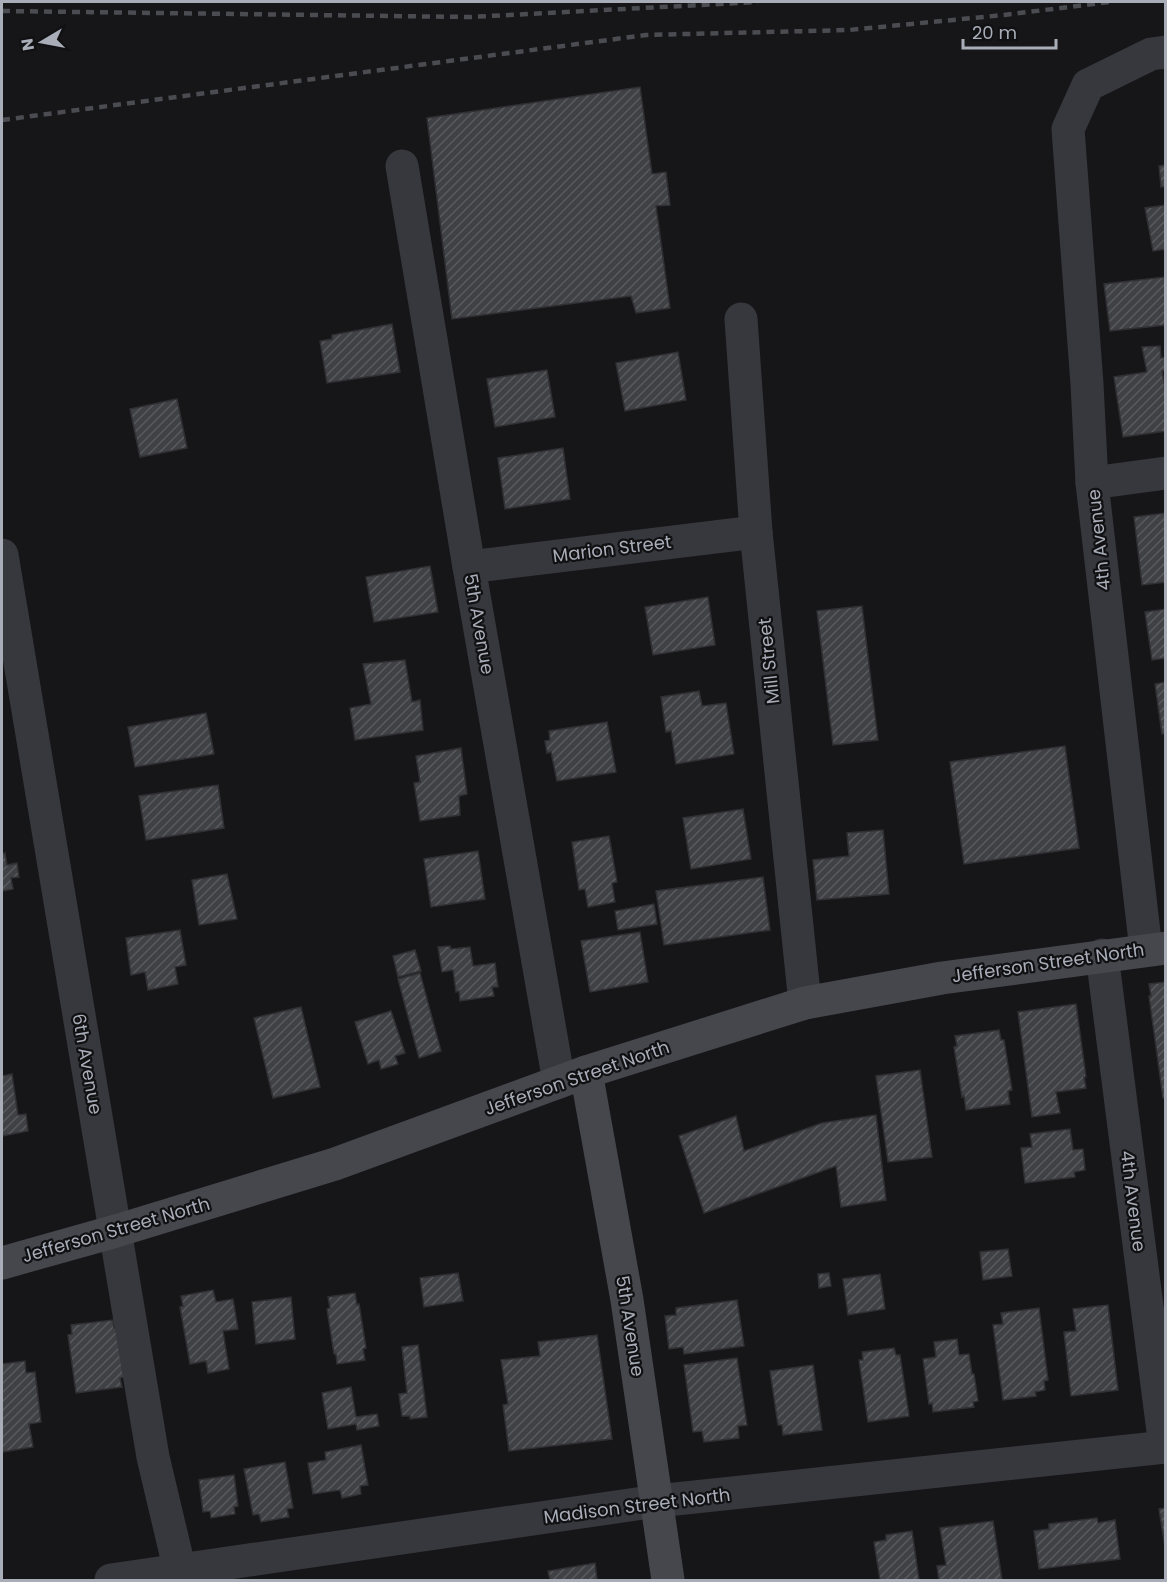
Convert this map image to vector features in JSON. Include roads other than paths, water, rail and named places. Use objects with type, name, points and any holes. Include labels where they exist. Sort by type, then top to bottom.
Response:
[{"type":"main road","name":"Jefferson Street North","points":[[2,1263],[116,1231],[335,1164],[573,1077],[805,1004],[942,978],[1156,949]]},
{"type":"main road","name":"5th Avenue","points":[[573,1077],[627,1300],[668,1581]]},
{"type":"street","name":"4th Avenue","points":[[1156,949],[1092,483],[1068,129],[1089,85],[1151,54],[1166,52]]},
{"type":"street","name":"5th Avenue","points":[[402,166],[469,567],[573,1077]]},
{"type":"street","name":"Mill Street","points":[[741,319],[756,532],[805,1004]]},
{"type":"street","points":[[1092,483],[1166,473]]},
{"type":"street","name":"Marion Street","points":[[469,567],[756,532]]},
{"type":"street","name":"6th Avenue","points":[[2,555],[153,1457],[180,1571]]},
{"type":"street","name":"4th Avenue","points":[[1102,956],[1165,1447]]},
{"type":"street","name":"Madison Street North","points":[[111,1581],[657,1501],[1165,1447]]},
{"type":"railway","points":[[2,11],[470,17],[758,2]]},
{"type":"railway","points":[[2,120],[646,35],[849,30],[1109,2]]}]
